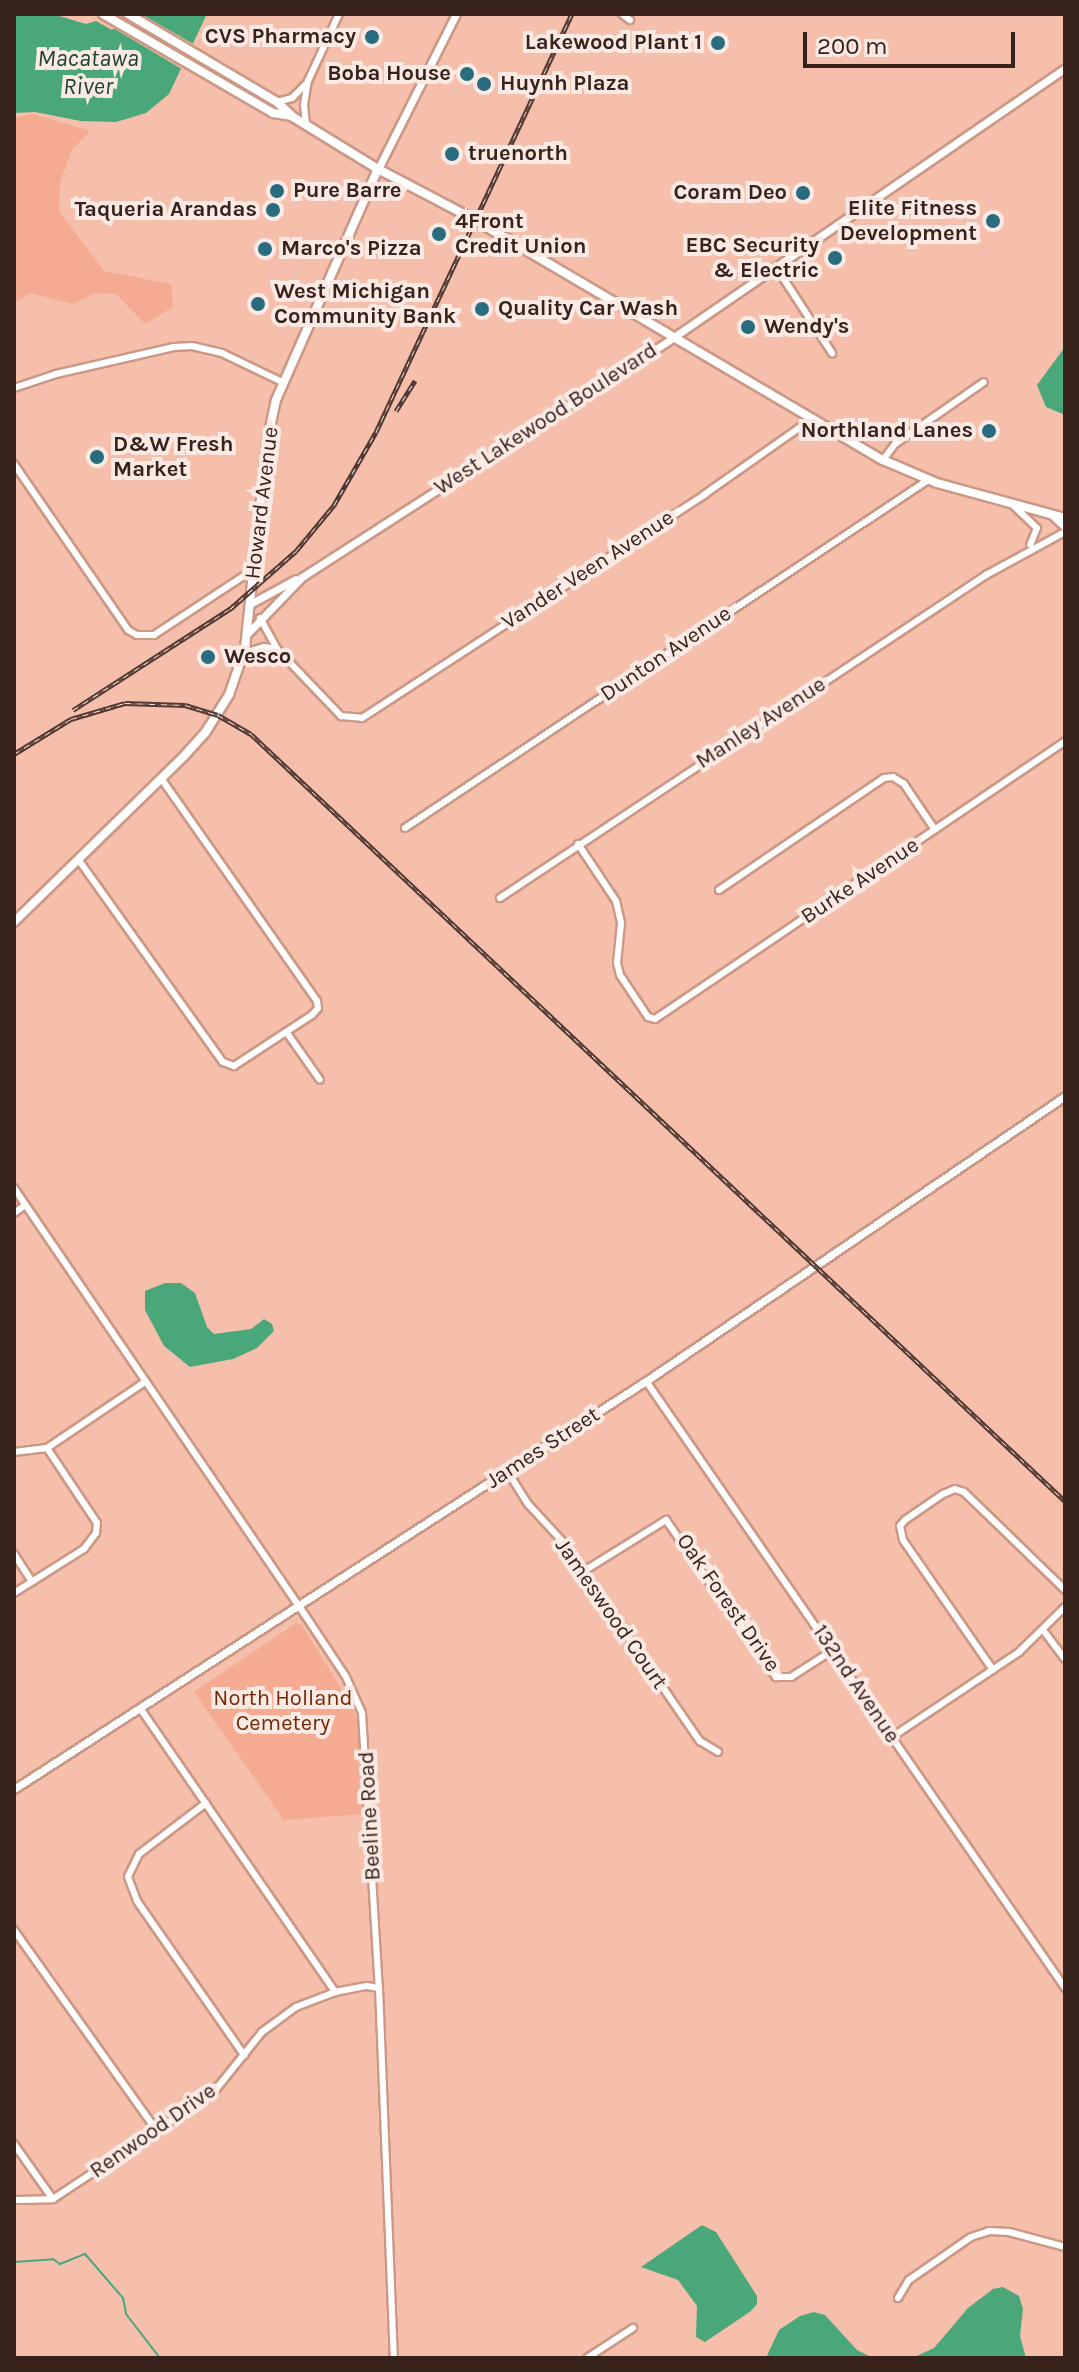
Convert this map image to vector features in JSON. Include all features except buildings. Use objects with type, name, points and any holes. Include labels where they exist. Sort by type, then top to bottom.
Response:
[{"type":"main road","points":[[103,14],[273,113],[293,117]]},
{"type":"main road","points":[[128,14],[277,102],[293,117],[378,169],[475,220],[883,460],[928,480],[1065,518]]},
{"type":"main road","name":"Howard Avenue","points":[[14,922],[161,778],[218,715],[235,682],[244,653],[267,442],[282,382],[353,233],[378,169]]},
{"type":"street","points":[[306,124],[304,105],[308,81],[339,14]]},
{"type":"street","points":[[378,169],[456,14]]},
{"type":"street","points":[[622,14],[630,20]]},
{"type":"street","name":"West Lakewood Boulevard","points":[[247,629],[302,577],[674,337],[1065,68]]},
{"type":"street","points":[[277,102],[292,98],[308,81]]},
{"type":"street","points":[[776,267],[832,353]]},
{"type":"street","points":[[14,388],[56,374],[183,346],[222,353],[282,382]]},
{"type":"street","points":[[883,460],[895,444],[984,382]]},
{"type":"street","name":"Vander Veen Avenue","points":[[277,649],[341,716],[362,718],[705,494],[813,418]]},
{"type":"street","points":[[14,464],[128,630],[137,635],[154,635],[254,569]]},
{"type":"street","name":"Dunton Avenue","points":[[405,828],[928,480]]},
{"type":"street","points":[[1012,504],[1037,528],[1035,539],[1025,551]]},
{"type":"street","points":[[1052,515],[1065,530]]},
{"type":"street","name":"Manley Avenue","points":[[500,898],[1025,551],[1065,530]]},
{"type":"street","name":"West Lakewood Boulevard","points":[[250,604],[284,583],[302,577]]},
{"type":"street","points":[[260,618],[277,649]]},
{"type":"street","points":[[244,653],[264,647],[277,649]]},
{"type":"street","name":"Burke Avenue","points":[[578,844],[616,901],[621,923],[617,963],[620,975],[648,1017],[655,1019],[1065,741]]},
{"type":"street","points":[[719,890],[884,778],[893,777],[904,784],[935,830]]},
{"type":"street","points":[[78,859],[223,1062],[234,1066],[287,1033],[318,1008],[317,1001],[161,778]]},
{"type":"street","points":[[287,1033],[320,1080]]},
{"type":"street","name":"James Street","points":[[14,1789],[508,1472],[1065,1096]]},
{"type":"street","name":"Beeline Road","points":[[14,1188],[346,1677],[366,1730],[394,2358]]},
{"type":"street","points":[[14,1213],[24,1206]]},
{"type":"street","name":"132nd Avenue","points":[[646,1381],[1065,1988]]},
{"type":"street","points":[[14,1452],[47,1448],[145,1382]]},
{"type":"street","points":[[14,1593],[84,1549],[96,1533],[97,1523],[47,1448]]},
{"type":"street","name":"Jameswood Court","points":[[508,1472],[529,1505],[584,1571],[700,1741],[718,1752]]},
{"type":"street","points":[[993,1670],[903,1540],[900,1526],[949,1491],[964,1492],[1065,1590]]},
{"type":"street","name":"Oak Forest Drive","points":[[584,1571],[666,1520],[776,1677],[791,1677],[833,1650]]},
{"type":"street","points":[[14,1554],[32,1582]]},
{"type":"street","points":[[892,1737],[993,1670],[1043,1630],[1065,1607]]},
{"type":"street","points":[[1043,1630],[1065,1659]]},
{"type":"street","points":[[140,1708],[335,1992]]},
{"type":"street","points":[[206,1803],[139,1854],[128,1877],[137,1901],[244,2055]]},
{"type":"street","points":[[14,1930],[157,2131]]},
{"type":"street","name":"Renwood Drive","points":[[14,2200],[53,2199],[213,2093],[280,2017],[310,1999],[366,1986],[379,1988]]},
{"type":"street","points":[[14,2144],[53,2199]]},
{"type":"street","points":[[898,2298],[909,2280],[971,2237],[989,2231],[1009,2232],[1065,2247]]},
{"type":"street","points":[[587,2358],[633,2328]]},
{"type":"green space","points":[[34,114],[90,131],[71,151],[60,183],[59,211],[104,271],[171,284],[173,307],[145,324],[116,294],[96,293],[72,304],[31,293],[14,303],[14,118]]},
{"type":"green space","name":"North Holland Cemetery","points":[[296,1623],[301,1624],[352,1706],[358,1723],[363,1814],[284,1820],[194,1692]]},
{"type":"water","name":"Macatawa River","points":[[14,14],[53,14],[86,24],[96,21],[112,30],[128,14],[206,16],[169,94],[146,113],[116,122],[81,121],[35,112],[14,113]]},
{"type":"water","points":[[1065,347],[1065,415],[1046,407],[1037,385]]},
{"type":"water","points":[[165,1283],[181,1283],[195,1293],[207,1327],[214,1334],[251,1329],[264,1319],[272,1324],[274,1331],[257,1348],[233,1359],[190,1367],[164,1346],[145,1310],[145,1291]]},
{"type":"water","points":[[702,2225],[716,2232],[757,2296],[757,2304],[751,2311],[705,2342],[696,2337],[697,2306],[678,2280],[641,2267]]},
{"type":"water","points":[[1003,2287],[1019,2296],[1023,2309],[1020,2336],[1026,2358],[912,2358],[934,2348],[968,2308],[993,2289]]},
{"type":"water","points":[[814,2312],[825,2315],[857,2350],[873,2358],[766,2358],[779,2330],[800,2316]]},
{"type":"pier","points":[[123,14],[141,14],[197,46],[185,71],[95,17],[112,26]]},
{"type":"waterway","points":[[14,2262],[53,2259],[60,2264],[85,2254],[123,2298],[126,2314],[160,2358]]},
{"type":"railway","points":[[73,710],[230,609],[296,551],[334,505],[376,432],[572,14]]},
{"type":"railway","points":[[396,411],[415,381]]},
{"type":"railway","points":[[14,754],[71,719],[125,703],[185,705],[218,715],[251,734],[1065,1501]]},
{"type":"place","name":"CVS Pharmacy","points":[[372,37]]},
{"type":"place","name":"Lakewood Plant 1","points":[[718,43]]},
{"type":"place","name":"Boba House","points":[[467,74]]},
{"type":"place","name":"Huynh Plaza","points":[[484,84]]},
{"type":"place","name":"truenorth","points":[[452,154]]},
{"type":"place","name":"Pure Barre","points":[[277,191]]},
{"type":"place","name":"Coram Deo","points":[[803,193]]},
{"type":"place","name":"Taqueria Arandas","points":[[273,210]]},
{"type":"place","name":"Elite Fitness Development","points":[[993,221]]},
{"type":"place","name":"4Front Credit Union","points":[[439,234]]},
{"type":"place","name":"Marco's Pizza","points":[[265,249]]},
{"type":"place","name":"EBC Security & Electric","points":[[835,258]]},
{"type":"place","name":"West Michigan Community Bank","points":[[258,304]]},
{"type":"place","name":"Quality Car Wash","points":[[482,309]]},
{"type":"place","name":"Wendy's","points":[[748,327]]},
{"type":"place","name":"Northland Lanes","points":[[989,431]]},
{"type":"place","name":"D&W Fresh Market","points":[[97,457]]},
{"type":"place","name":"Wesco","points":[[208,657]]}]
